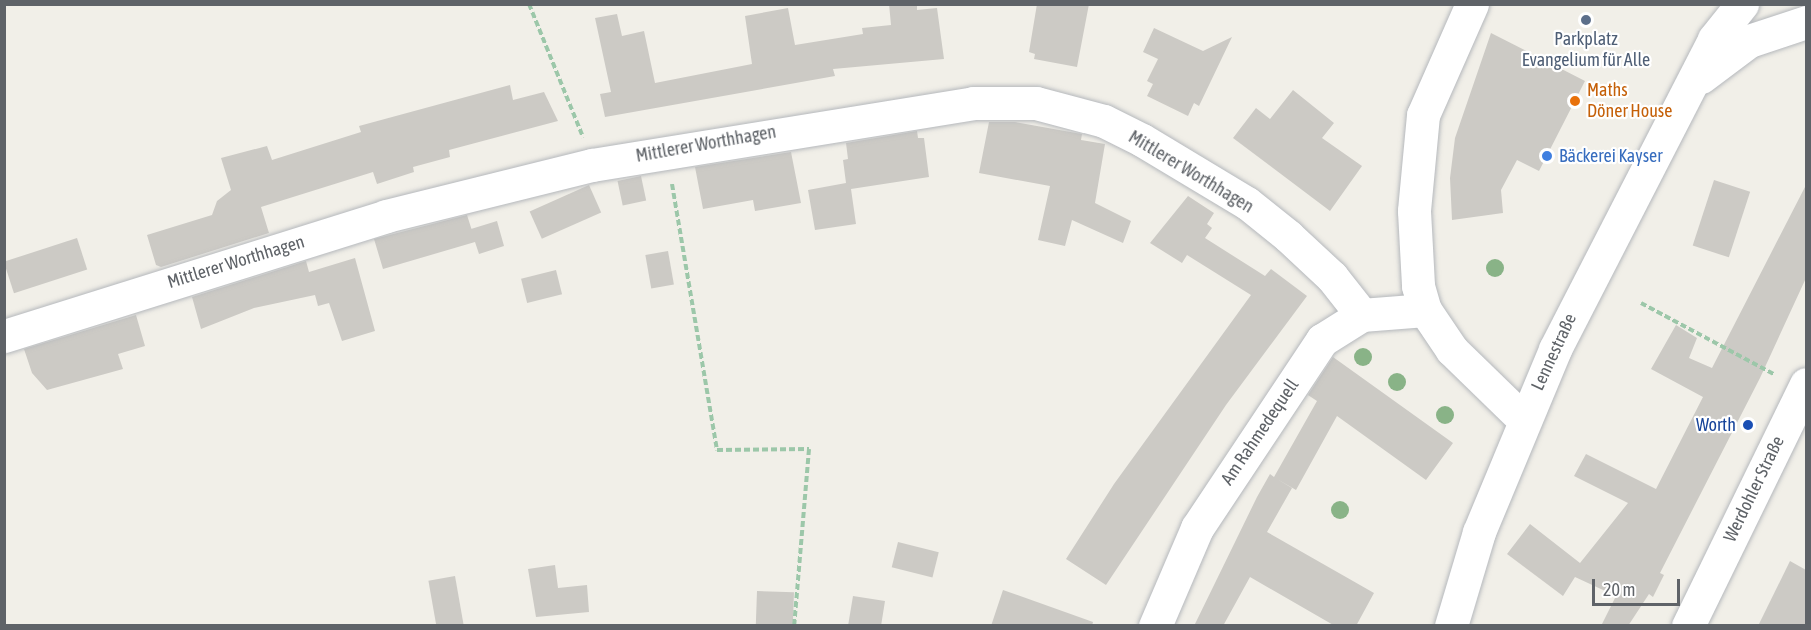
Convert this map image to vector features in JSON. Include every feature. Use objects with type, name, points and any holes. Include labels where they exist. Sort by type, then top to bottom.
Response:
[{"type":"street","points":[[1472,4],[1423,115],[1418,148],[1414,211],[1418,286],[1425,310],[1452,350],[1523,418]]},
{"type":"street","name":"Lennestraße","points":[[1451,626],[1479,531],[1523,418],[1594,270],[1714,39],[1742,4]]},
{"type":"street","name":"Lennestraße","points":[[1688,92],[1705,72],[1749,41],[1806,21]]},
{"type":"street","name":"Mittlerer Worthhagen","points":[[4,336],[386,216],[591,165],[915,110],[973,103],[1036,103],[1104,121],[1247,203],[1332,277],[1362,315]]},
{"type":"street","name":"Am Rahmedequell","points":[[1155,626],[1197,528],[1322,340],[1362,315],[1425,310]]},
{"type":"street","name":"Werdohler Straße","points":[[1688,626],[1806,384]]},
{"type":"path","points":[[529,4],[576,116]]},
{"type":"path","points":[[666,151],[717,450],[808,449],[794,626]]},
{"type":"path","points":[[1641,303],[1750,363]]},
{"type":"building","points":[[889,4],[917,4],[917,10],[937,8],[944,59],[833,69],[835,76],[605,117],[600,94],[611,92],[595,18],[617,14],[622,36],[644,31],[655,83],[752,64],[745,16],[788,8],[795,45],[863,34],[862,28],[891,25]]},
{"type":"building","points":[[1037,4],[1089,4],[1077,67],[1034,59],[1035,54],[1029,52]]},
{"type":"building","points":[[1154,28],[1203,51],[1232,37],[1199,106],[1194,103],[1188,116],[1147,96],[1153,84],[1147,81],[1158,59],[1143,52]]},
{"type":"building","points":[[1491,33],[1585,81],[1539,171],[1517,160],[1501,190],[1503,213],[1452,220],[1450,178],[1455,138]]},
{"type":"building","points":[[510,85],[513,100],[544,92],[558,121],[449,150],[450,157],[413,167],[414,172],[377,184],[373,172],[261,207],[269,233],[161,267],[156,265],[147,235],[212,215],[217,201],[231,190],[221,158],[267,146],[272,160],[361,132],[359,126]]},
{"type":"building","points":[[1293,90],[1334,123],[1322,138],[1362,166],[1330,211],[1233,138],[1256,108],[1270,119]]},
{"type":"building","points":[[989,122],[1015,122],[1082,134],[1081,140],[1105,144],[1095,203],[1131,221],[1123,243],[1072,220],[1065,246],[1038,240],[1050,186],[979,173]]},
{"type":"building","points":[[917,131],[918,138],[924,138],[929,177],[851,189],[856,224],[815,230],[808,190],[846,183],[843,160],[848,159],[846,143]]},
{"type":"building","points":[[791,152],[801,203],[755,211],[753,200],[703,209],[695,167]]},
{"type":"building","points":[[641,176],[646,200],[623,205],[618,181]]},
{"type":"building","points":[[1714,180],[1750,192],[1729,257],[1693,246]]},
{"type":"building","points":[[589,185],[601,212],[542,239],[530,211]]},
{"type":"building","points":[[1806,185],[1806,278],[1760,378],[1660,573],[1664,575],[1653,597],[1649,594],[1628,626],[1601,626],[1616,596],[1575,577],[1563,596],[1507,554],[1530,524],[1580,563],[1628,503],[1574,476],[1586,454],[1656,489],[1703,397],[1651,369],[1676,325],[1697,338],[1689,358],[1712,368]]},
{"type":"building","points":[[1188,196],[1214,213],[1207,224],[1212,228],[1205,238],[1265,276],[1271,269],[1307,296],[1226,405],[1106,585],[1066,559],[1114,484],[1251,295],[1187,255],[1182,263],[1150,243]]},
{"type":"building","points":[[467,215],[471,229],[497,221],[504,246],[479,254],[475,242],[383,269],[374,239]]},
{"type":"building","points":[[77,238],[87,269],[14,293],[4,262]]},
{"type":"building","points":[[668,251],[674,284],[651,288],[645,255]]},
{"type":"building","points":[[355,258],[375,331],[342,341],[329,303],[318,306],[315,295],[254,308],[201,329],[192,297],[306,261],[309,272]]},
{"type":"building","points":[[556,270],[562,294],[527,303],[521,279]]},
{"type":"building","points":[[136,315],[145,346],[118,354],[123,369],[47,390],[32,373],[24,349]]},
{"type":"building","points":[[1333,357],[1453,443],[1426,480],[1337,416],[1296,490],[1277,479],[1292,488],[1267,532],[1374,593],[1356,626],[1335,626],[1250,577],[1223,626],[1194,626],[1257,497],[1270,474],[1274,477],[1317,401],[1308,395]]},
{"type":"building","points":[[898,542],[939,552],[932,577],[892,567]]},
{"type":"building","points":[[1790,561],[1806,570],[1806,626],[1758,626]]},
{"type":"building","points":[[555,565],[558,588],[587,585],[589,612],[536,617],[528,569]]},
{"type":"building","points":[[455,576],[464,626],[436,626],[428,581]]},
{"type":"building","points":[[1003,590],[1093,622],[1092,626],[991,626]]},
{"type":"building","points":[[757,591],[794,592],[793,626],[756,626]]},
{"type":"building","points":[[853,596],[885,601],[881,626],[848,626]]},
{"type":"place","name":"Parkplatz Evangelium für Alle","points":[[1586,20]]},
{"type":"place","name":"Maths Döner House","points":[[1575,101]]},
{"type":"place","name":"Bäckerei Kayser","points":[[1547,156]]},
{"type":"place","name":"Worth","points":[[1748,425]]}]
